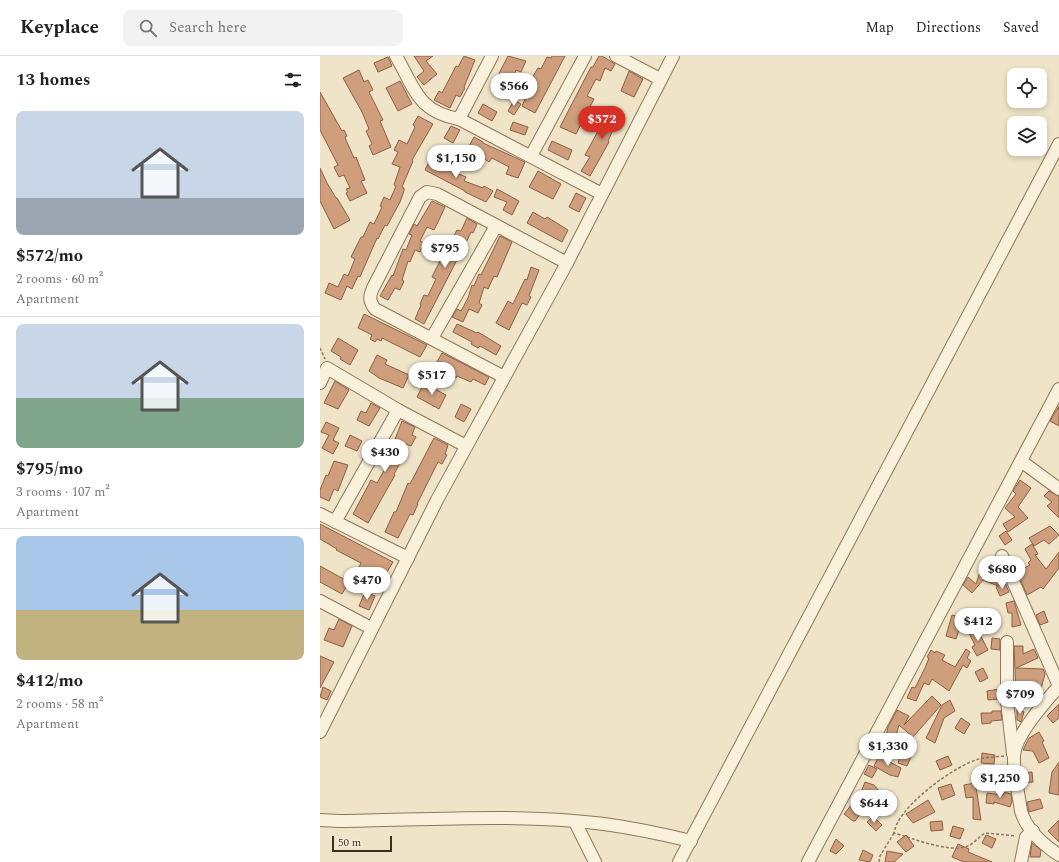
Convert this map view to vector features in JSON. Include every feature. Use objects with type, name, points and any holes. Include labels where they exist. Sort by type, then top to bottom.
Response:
[{"type":"street","points":[[396,56],[423,103],[433,111],[448,117],[460,119],[602,194]]},
{"type":"street","points":[[460,119],[492,56]]},
{"type":"street","points":[[531,156],[585,56]]},
{"type":"street","points":[[616,56],[660,79]]},
{"type":"street","points":[[320,732],[466,446],[567,263],[673,56]]},
{"type":"street","points":[[679,862],[1059,144]]},
{"type":"street","points":[[504,377],[375,309],[370,302],[370,295],[373,288],[420,197],[427,192],[437,194],[567,263]]},
{"type":"street","points":[[432,338],[496,226]]},
{"type":"street","points":[[320,383],[327,368],[398,410],[466,446]]},
{"type":"street","points":[[808,862],[1059,389]]},
{"type":"street","points":[[335,522],[398,410]]},
{"type":"street","points":[[1021,461],[1059,489]]},
{"type":"street","points":[[320,514],[408,558]]},
{"type":"street","points":[[1002,556],[1059,686],[1036,712],[1022,734],[1014,755]]},
{"type":"street","points":[[320,601],[372,628]]},
{"type":"street","points":[[1007,642],[1007,701],[1020,811],[1030,834],[1059,855]]},
{"type":"street","points":[[320,820],[526,819],[603,824],[691,840]]},
{"type":"street","points":[[575,822],[595,862]]},
{"type":"street","points":[[1021,862],[1030,834]]},
{"type":"path","points":[[879,862],[880,856],[894,833],[898,821],[908,808],[940,780],[964,765],[979,759],[1014,755]]},
{"type":"path","points":[[894,833],[947,848],[962,848],[970,845],[985,833],[1030,834]]},
{"type":"building","points":[[414,56],[433,56],[426,61],[437,74],[424,85],[417,77],[424,71]]},
{"type":"building","points":[[464,56],[475,60],[464,87],[465,88],[460,97],[456,95],[450,108],[434,100],[439,91],[442,93],[456,66],[458,67]]},
{"type":"building","points":[[508,56],[526,61],[521,72],[516,70],[509,87],[511,89],[507,97],[491,89]]},
{"type":"building","points":[[552,56],[565,56],[535,113],[522,106],[534,79],[532,78],[538,68],[541,69],[547,57],[551,58]]},
{"type":"building","points":[[599,56],[602,56],[615,64],[611,71],[605,68],[600,81],[596,79],[587,96],[594,99],[576,134],[560,127],[591,67],[593,67]]},
{"type":"building","points":[[388,57],[392,66],[378,72],[374,63]]},
{"type":"building","points":[[359,70],[364,82],[368,80],[373,90],[369,92],[383,120],[380,121],[391,147],[373,155],[369,146],[372,144],[366,131],[369,129],[362,112],[343,78]]},
{"type":"building","points":[[629,71],[643,79],[634,97],[621,91]]},
{"type":"building","points":[[400,81],[412,104],[398,111],[386,88]]},
{"type":"building","points":[[320,92],[342,131],[344,130],[347,136],[345,137],[346,140],[354,158],[356,157],[365,180],[361,181],[367,193],[350,201],[346,193],[348,192],[346,189],[350,188],[344,175],[339,177],[334,167],[338,165],[320,130]]},
{"type":"building","points":[[514,100],[521,104],[514,115],[508,111]]},
{"type":"building","points":[[483,104],[497,112],[492,121],[478,113]]},
{"type":"building","points":[[611,107],[624,114],[620,122],[617,121],[608,141],[609,142],[590,176],[581,171],[590,157],[585,155]]},
{"type":"building","points":[[418,116],[433,124],[412,160],[413,161],[402,187],[404,188],[404,191],[400,202],[387,226],[385,225],[378,239],[377,238],[360,277],[358,276],[352,289],[347,286],[341,300],[325,293],[329,283],[338,287],[344,274],[348,276],[355,259],[351,257],[361,237],[363,237],[370,222],[374,224],[382,207],[380,206],[384,197],[390,200],[396,186],[394,185],[400,167],[392,164],[398,152],[394,150],[399,140],[407,144],[415,127],[413,125]]},
{"type":"building","points":[[513,122],[528,127],[525,135],[510,130]]},
{"type":"building","points":[[451,126],[460,130],[453,143],[444,138]]},
{"type":"building","points":[[474,137],[483,143],[525,162],[518,178],[506,174],[509,167],[492,158],[489,162],[468,148]]},
{"type":"building","points":[[552,141],[572,150],[568,160],[548,150]]},
{"type":"building","points":[[430,154],[442,160],[440,163],[450,167],[449,170],[466,177],[464,181],[483,188],[484,186],[493,191],[486,202],[425,170],[430,160],[427,159]]},
{"type":"building","points":[[320,168],[327,183],[350,220],[334,229],[320,201]]},
{"type":"building","points":[[538,171],[561,184],[553,199],[529,187]]},
{"type":"building","points":[[497,189],[519,201],[512,215],[503,210],[507,202],[494,197]]},
{"type":"building","points":[[576,193],[586,198],[579,212],[569,207]]},
{"type":"building","points":[[432,201],[445,207],[434,230],[427,227],[420,241],[424,243],[420,252],[415,250],[410,262],[408,261],[402,280],[404,281],[400,290],[395,288],[388,300],[380,296],[392,275],[393,276],[403,249],[406,250],[412,235],[409,234],[414,224],[417,226]]},
{"type":"building","points":[[533,212],[545,219],[547,217],[568,230],[562,242],[527,223]]},
{"type":"building","points":[[467,218],[477,224],[473,233],[471,232],[461,256],[459,256],[424,324],[415,319],[421,305],[420,304],[424,295],[428,296],[436,279],[432,277],[444,253],[445,254],[457,230],[461,231]]},
{"type":"building","points":[[500,236],[512,242],[497,277],[494,276],[488,289],[484,287],[479,303],[482,305],[478,313],[469,309],[463,322],[452,317],[457,309],[461,311],[468,298],[472,285],[474,286],[479,274],[481,275]]},
{"type":"building","points":[[531,267],[539,270],[529,296],[531,297],[527,305],[522,303],[509,330],[496,323],[508,301],[513,304],[525,279],[527,280]]},
{"type":"building","points":[[364,314],[427,345],[420,357],[382,338],[381,341],[377,339],[375,342],[370,339],[372,335],[358,328]]},
{"type":"building","points":[[457,324],[477,333],[478,332],[501,346],[496,355],[480,346],[478,348],[471,344],[472,342],[453,332]]},
{"type":"building","points":[[338,338],[358,350],[350,365],[331,351]]},
{"type":"building","points":[[442,353],[489,377],[485,385],[473,379],[471,382],[457,376],[456,378],[434,367]]},
{"type":"building","points":[[377,355],[387,360],[385,364],[409,375],[403,388],[379,378],[369,371]]},
{"type":"building","points":[[335,381],[349,390],[338,409],[324,403]]},
{"type":"building","points":[[424,383],[446,395],[439,409],[417,397]]},
{"type":"building","points":[[371,403],[380,408],[369,426],[357,420],[361,411],[366,413]]},
{"type":"building","points":[[461,404],[471,409],[464,422],[455,417]]},
{"type":"building","points":[[1059,406],[1059,426],[1050,421]]},
{"type":"building","points":[[402,421],[415,427],[412,435],[416,437],[411,446],[406,444],[398,461],[400,463],[394,474],[395,475],[368,523],[353,514],[371,480],[377,483],[386,467],[380,463],[392,441],[394,442]]},
{"type":"building","points":[[326,422],[339,428],[333,440],[339,443],[333,454],[322,448],[329,435],[321,432]]},
{"type":"building","points":[[350,435],[362,441],[357,451],[345,446]]},
{"type":"building","points":[[434,438],[448,445],[445,454],[447,455],[442,464],[438,462],[413,515],[410,514],[398,538],[385,532],[394,512],[396,512],[408,483],[410,484]]},
{"type":"building","points":[[334,461],[348,465],[338,491],[334,489],[329,501],[320,497],[320,490]]},
{"type":"building","points":[[1020,480],[1031,488],[1018,507],[1028,518],[1008,532],[1003,524],[1015,517],[1005,508],[1016,494],[1013,491]]},
{"type":"building","points":[[1049,491],[1059,496],[1059,518],[1047,506],[1052,502],[1044,496]]},
{"type":"building","points":[[320,524],[393,562],[384,577],[371,569],[361,589],[351,584],[361,563],[336,550],[337,549],[320,539]]},
{"type":"building","points":[[1050,526],[1059,535],[1049,544],[1044,540],[1034,546],[1029,538]]},
{"type":"building","points":[[1006,531],[1012,540],[1005,545],[999,536]]},
{"type":"building","points":[[1032,544],[1038,554],[1035,555],[1046,569],[1059,552],[1059,568],[1043,589],[1041,587],[1027,595],[1017,572],[1030,565],[1028,563],[1031,560],[1025,549]]},
{"type":"building","points":[[320,566],[349,582],[342,594],[320,582]]},
{"type":"building","points":[[982,566],[1000,570],[998,586],[983,580],[972,593],[963,585],[968,577],[976,584]]},
{"type":"building","points":[[1005,583],[1009,592],[1000,596],[996,587]]},
{"type":"building","points":[[365,592],[375,596],[369,610],[359,606]]},
{"type":"building","points":[[1014,601],[1021,625],[1012,627],[1012,613],[1008,613],[1006,603]]},
{"type":"building","points":[[978,611],[988,611],[988,621],[978,621]]},
{"type":"building","points":[[1044,611],[1048,622],[1040,625],[1036,615]]},
{"type":"building","points":[[952,615],[963,618],[956,639],[946,636]]},
{"type":"building","points":[[339,619],[352,626],[343,647],[324,640],[329,628],[334,630]]},
{"type":"building","points":[[976,627],[988,650],[977,656],[972,647],[975,645],[968,631]]},
{"type":"building","points":[[992,638],[1000,639],[1000,650],[991,649]]},
{"type":"building","points":[[1014,646],[1023,646],[1023,654],[1034,649],[1038,658],[1016,668],[1043,669],[1045,674],[1041,689],[1039,689],[1034,701],[1016,694]]},
{"type":"building","points":[[966,649],[970,652],[967,658],[971,661],[967,668],[963,665],[949,691],[932,679],[929,685],[924,683],[916,701],[907,698],[912,687],[915,688],[925,668],[929,658],[927,657],[931,650],[935,653],[936,651],[945,655],[942,660],[955,667]]},
{"type":"building","points":[[320,656],[334,662],[320,688]]},
{"type":"building","points":[[983,668],[988,678],[980,682],[975,672]]},
{"type":"building","points":[[323,687],[331,691],[327,700],[320,697]]},
{"type":"building","points":[[999,689],[1000,699],[988,700],[987,691]]},
{"type":"building","points":[[932,696],[941,705],[913,737],[899,725],[895,739],[886,736],[888,727],[897,710],[909,716],[904,725]]},
{"type":"building","points":[[950,700],[955,711],[944,718],[935,743],[926,738],[942,705]]},
{"type":"building","points":[[1059,704],[1059,718],[1053,723],[1047,716]]},
{"type":"building","points":[[1017,709],[1024,712],[1021,722],[1017,720]]},
{"type":"building","points":[[992,711],[1001,711],[1002,720],[982,724],[981,713],[992,713]]},
{"type":"building","points":[[961,718],[970,724],[964,734],[955,728]]},
{"type":"building","points":[[1039,732],[1044,741],[1042,742],[1049,758],[1039,763],[1033,751],[1023,750],[1029,738]]},
{"type":"building","points":[[982,753],[995,755],[994,764],[981,763]]},
{"type":"building","points":[[901,754],[911,757],[907,766],[898,763]]},
{"type":"building","points":[[879,756],[901,768],[898,777],[890,775],[874,766]]},
{"type":"building","points":[[948,756],[952,765],[940,770],[936,761]]},
{"type":"building","points":[[1059,762],[1059,795],[1049,793],[1052,772]]},
{"type":"building","points":[[869,765],[877,769],[872,778],[864,774]]},
{"type":"building","points":[[989,770],[1002,771],[1001,781],[988,780]]},
{"type":"building","points":[[1032,772],[1033,782],[1024,783],[1022,773]]},
{"type":"building","points":[[865,782],[874,785],[884,797],[876,804],[866,793],[861,792]]},
{"type":"building","points":[[975,783],[981,820],[973,819],[973,797],[966,798],[964,785]]},
{"type":"building","points":[[951,784],[955,795],[942,800],[938,788]]},
{"type":"building","points":[[1003,792],[1011,794],[1012,801],[1010,807],[994,802],[994,804],[986,803],[987,793],[1003,795]]},
{"type":"building","points":[[1040,799],[1043,808],[1029,812],[1027,802]]},
{"type":"building","points":[[928,800],[935,812],[913,823],[906,814]]},
{"type":"building","points":[[853,803],[863,810],[855,821],[844,814]]},
{"type":"building","points":[[873,816],[882,825],[876,831],[867,822]]},
{"type":"building","points":[[1059,820],[1059,842],[1048,831]]},
{"type":"building","points":[[942,821],[943,830],[931,831],[930,822]]},
{"type":"building","points":[[953,826],[964,829],[960,839],[950,836]]},
{"type":"building","points":[[906,835],[914,846],[906,852],[897,842]]},
{"type":"building","points":[[986,835],[996,839],[992,848],[982,843]]},
{"type":"building","points":[[836,839],[844,846],[836,854],[830,851]]},
{"type":"building","points":[[1032,843],[1041,850],[1040,857],[1030,857]]},
{"type":"building","points":[[958,844],[969,849],[968,852],[992,862],[964,862],[952,857]]},
{"type":"building","points":[[863,850],[873,855],[870,862],[859,860]]},
{"type":"building","points":[[887,851],[903,854],[894,862],[885,862]]}]
